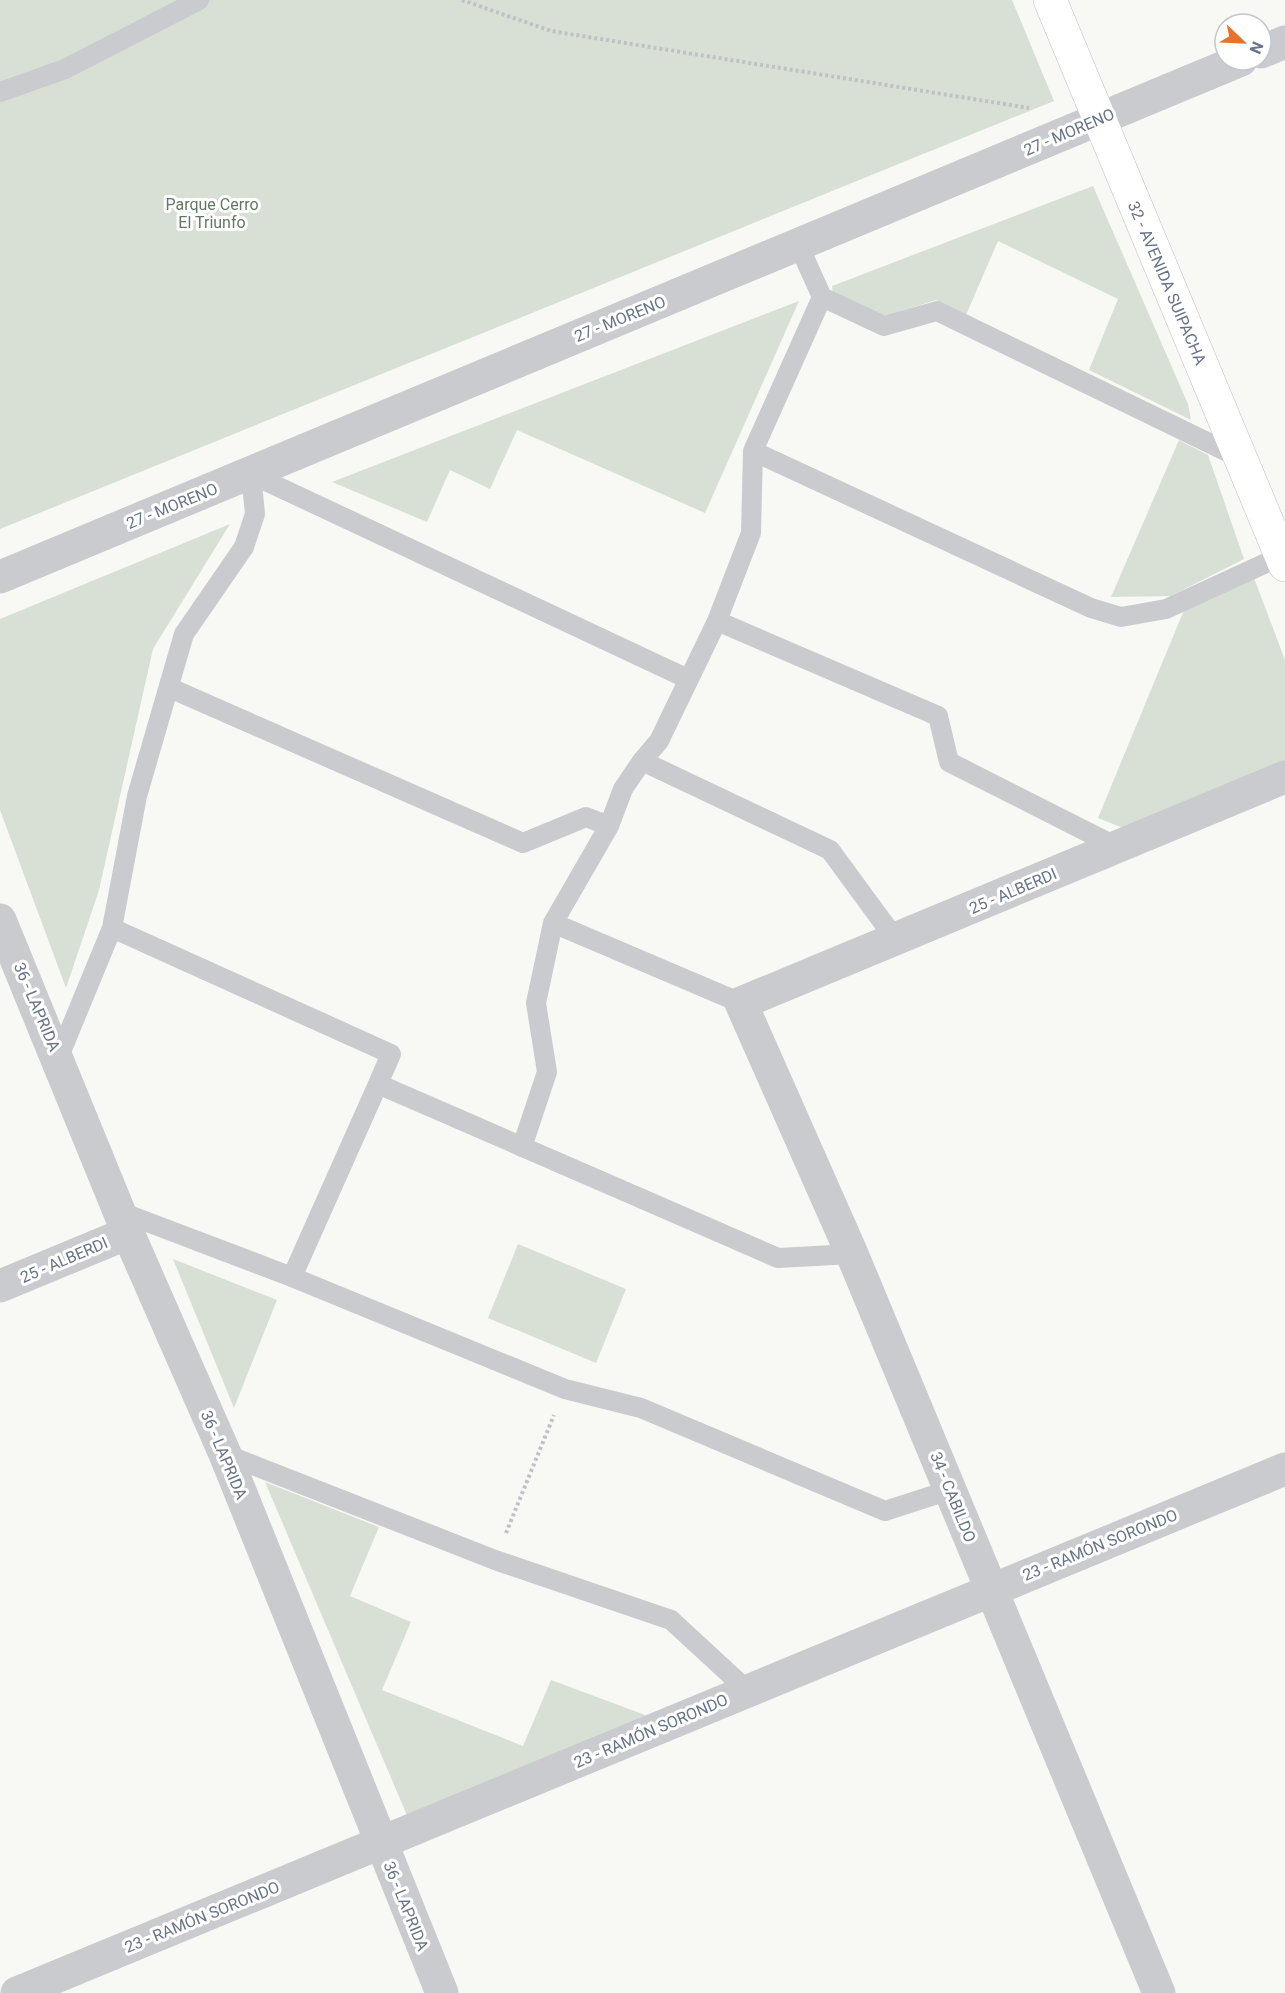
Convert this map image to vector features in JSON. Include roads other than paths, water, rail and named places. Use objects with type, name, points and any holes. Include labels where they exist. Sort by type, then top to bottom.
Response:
[{"type":"street","name":"32 - AVENIDA SUIPACHA","points":[[1050,0],[1283,561]]},
{"type":"street","name":"27 - MORENO","points":[[0,577],[1213,72]]},
{"type":"street","name":"25 - ALBERDI","points":[[741,1004],[1285,777]]},
{"type":"street","name":"36 - LAPRIDA","points":[[0,920],[124,1222],[225,1454],[442,1993]]},
{"type":"street","name":"34 - CABILDO","points":[[741,1004],[852,1254],[1159,1993]]},
{"type":"street","name":"25 - ALBERDI","points":[[0,1286],[124,1222]]},
{"type":"street","name":"23 - RAMÓN SORONDO","points":[[17,1993],[1285,1469]]},
{"type":"lane","points":[[0,92],[65,69],[199,0]]},
{"type":"lane","points":[[799,246],[822,297],[884,326],[937,311],[1240,458]]},
{"type":"lane","points":[[522,1146],[548,1072],[536,1003],[553,923],[609,826],[623,789],[659,741],[717,621],[751,533],[753,451],[822,297]]},
{"type":"lane","points":[[753,451],[1091,608],[1121,617],[1166,609],[1283,561]]},
{"type":"lane","points":[[251,474],[688,679]]},
{"type":"lane","points":[[58,1059],[112,928],[137,796],[184,634],[244,547],[255,514],[251,474]]},
{"type":"lane","points":[[717,621],[938,716],[949,762],[1118,846]]},
{"type":"lane","points":[[170,688],[523,843],[586,816],[609,826]]},
{"type":"lane","points":[[642,761],[830,850],[896,940]]},
{"type":"lane","points":[[553,923],[741,1004]]},
{"type":"lane","points":[[112,928],[391,1054],[292,1277]]},
{"type":"lane","points":[[378,1084],[778,1258],[852,1254]]},
{"type":"lane","points":[[124,1222],[292,1277],[565,1389],[641,1408],[885,1511],[950,1490]]},
{"type":"lane","points":[[225,1454],[495,1560],[671,1620],[748,1691]]},
{"type":"park label","name":"Parque Cerro El Triunfo","points":[[212,213]]}]
